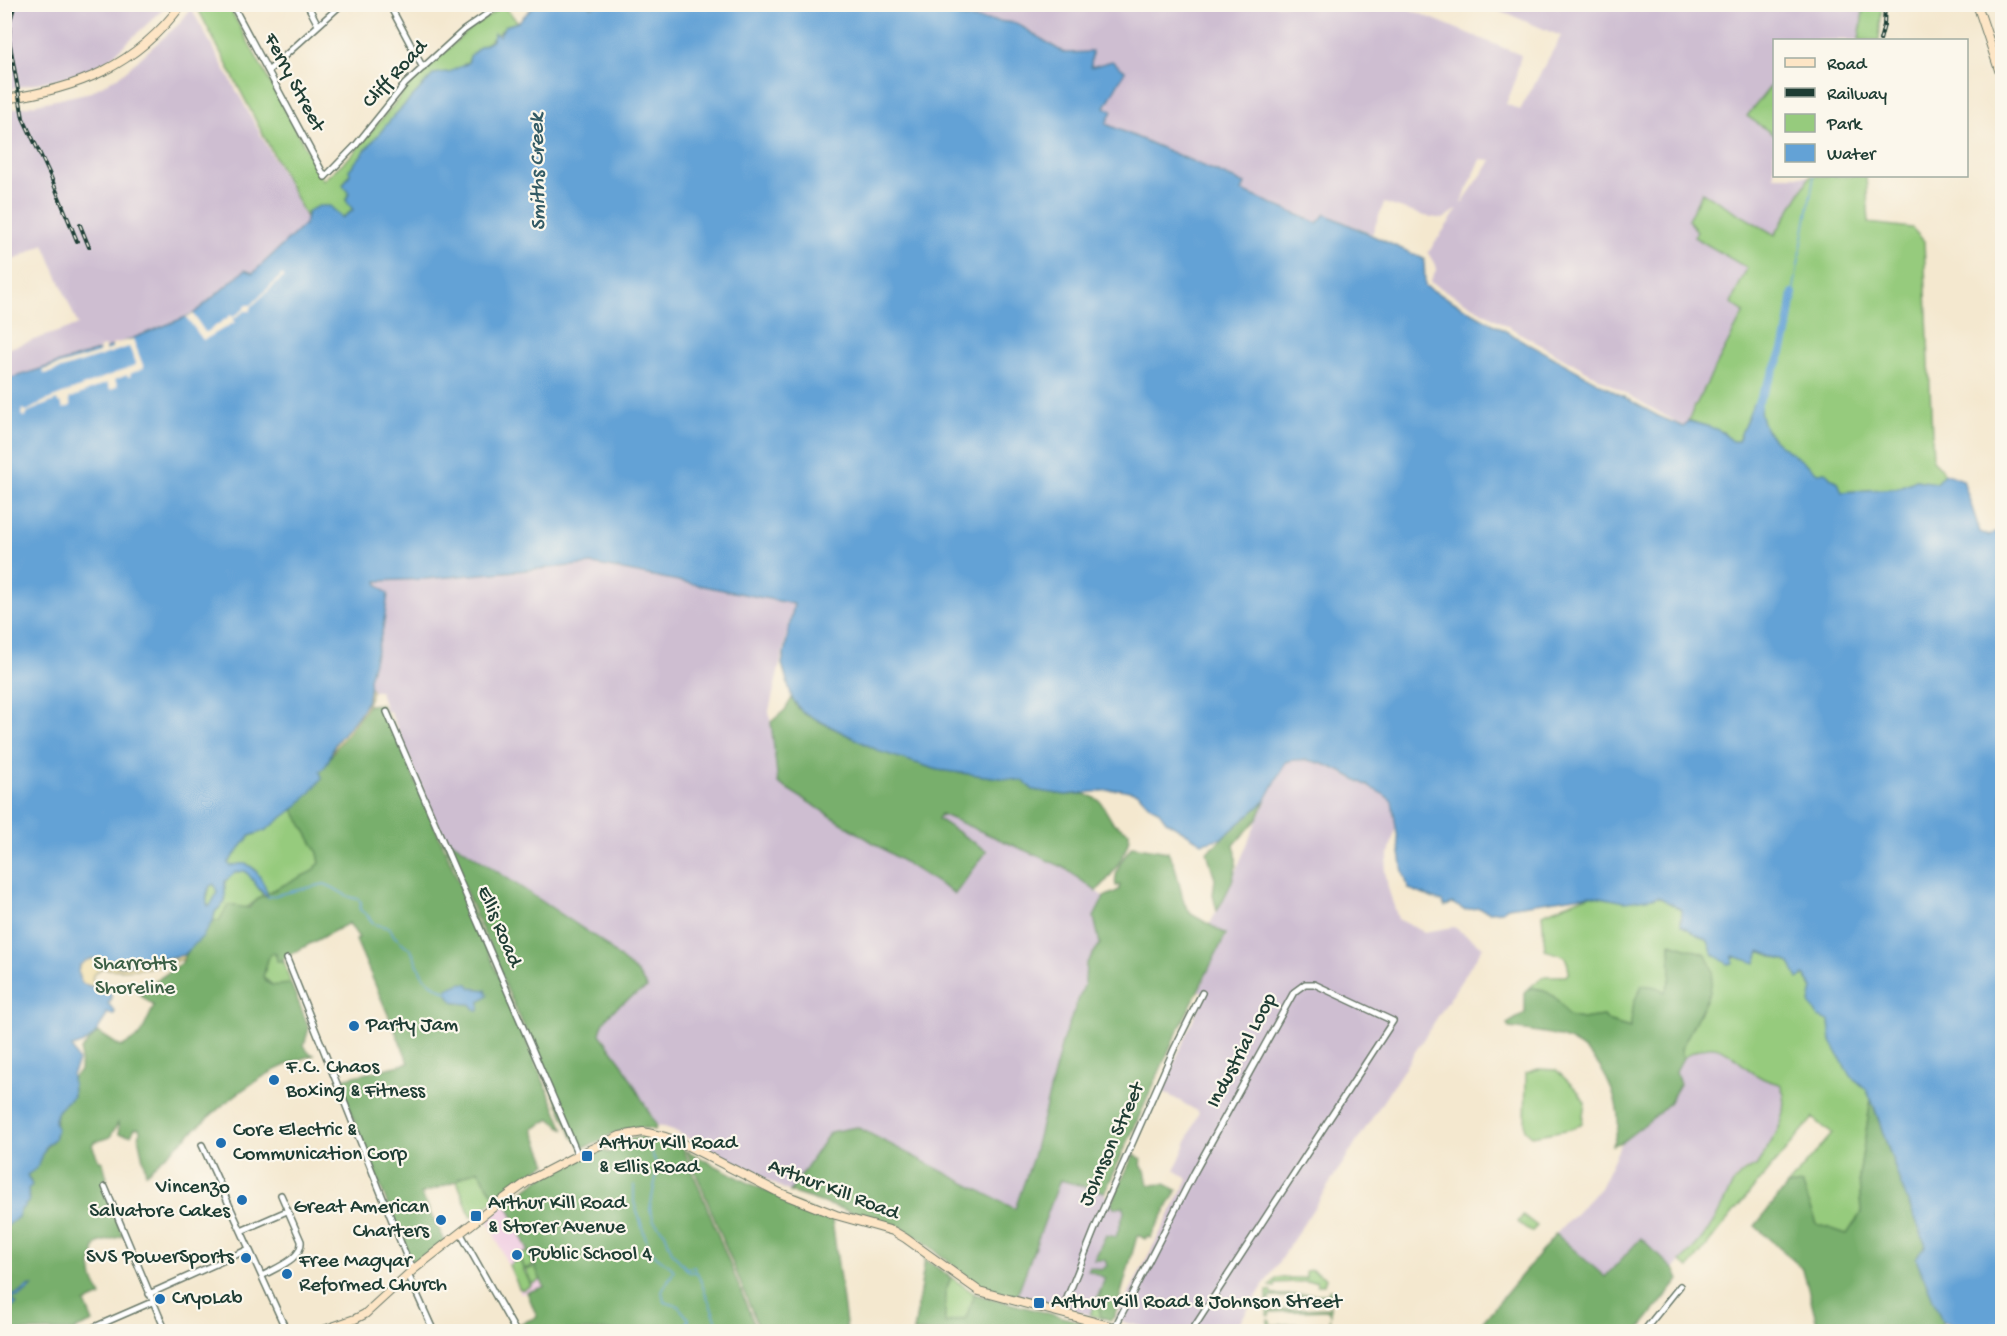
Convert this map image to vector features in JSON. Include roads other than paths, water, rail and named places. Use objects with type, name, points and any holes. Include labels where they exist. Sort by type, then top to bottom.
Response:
[{"type":"street","points":[[4,99],[64,88],[90,79],[140,48],[171,20],[182,4]]},
{"type":"street","name":"Ferry Street","points":[[232,4],[325,177]]},
{"type":"street","points":[[307,4],[318,25]]},
{"type":"street","points":[[268,71],[342,4]]},
{"type":"street","points":[[389,4],[423,68]]},
{"type":"street","name":"Cliff Road","points":[[325,177],[405,85],[464,30],[488,14],[498,4]]},
{"type":"street","points":[[1977,4],[2002,79]]},
{"type":"street","name":"Ellis Road","points":[[387,712],[578,1155]]},
{"type":"street","points":[[287,959],[407,1258],[434,1332]]},
{"type":"street","name":"Industrial Loop","points":[[1115,1327],[1194,1173],[1293,992],[1302,986],[1314,984],[1392,1020],[1191,1332]]},
{"type":"street","name":"Johnson Street","points":[[1061,1313],[1104,1206],[1174,1049],[1202,993]]},
{"type":"street","name":"Arthur Kill Road","points":[[318,1332],[361,1316],[411,1271],[530,1180],[609,1140],[643,1132],[682,1143],[780,1193],[836,1215],[893,1231],[979,1291],[1132,1332]]},
{"type":"street","points":[[202,1145],[287,1332]]},
{"type":"street","points":[[105,1187],[166,1332]]},
{"type":"street","points":[[262,1276],[297,1255],[301,1248],[301,1241],[280,1195]]},
{"type":"street","points":[[241,1231],[287,1210]]},
{"type":"street","points":[[461,1234],[516,1332]]},
{"type":"street","points":[[149,1294],[249,1249]]},
{"type":"street","points":[[1643,1332],[1680,1286]]},
{"type":"street","points":[[83,1332],[152,1302]]},
{"type":"water","name":"Smiths Creek","points":[[587,4],[592,7],[600,4],[948,4],[959,17],[1016,23],[1064,53],[1092,52],[1091,67],[1112,61],[1125,71],[1105,107],[1112,111],[1106,124],[1245,184],[1242,191],[1317,223],[1325,214],[1424,259],[1425,286],[1658,416],[1684,427],[1688,421],[1709,427],[1722,432],[1730,440],[1738,441],[1753,404],[1760,406],[1762,419],[1772,438],[1817,473],[1826,472],[1838,482],[1842,492],[1898,488],[1916,480],[1936,483],[1944,474],[1963,480],[1980,532],[1989,536],[1994,532],[2002,532],[2002,1331],[1973,1331],[1942,1321],[1916,1258],[1926,1245],[1901,1185],[1874,1106],[1866,1089],[1849,1074],[1831,1041],[1829,1021],[1818,1017],[1810,1003],[1813,988],[1804,975],[1798,979],[1790,963],[1760,951],[1756,963],[1733,956],[1733,963],[1728,964],[1713,954],[1708,941],[1681,925],[1682,910],[1659,897],[1625,902],[1590,895],[1489,912],[1479,908],[1464,910],[1452,903],[1445,907],[1442,902],[1409,889],[1403,872],[1392,801],[1348,775],[1323,764],[1298,760],[1286,762],[1265,801],[1222,838],[1202,843],[1166,821],[1158,810],[1150,806],[1138,793],[1120,789],[1066,795],[1033,790],[1024,781],[938,770],[881,752],[802,712],[792,698],[782,664],[794,604],[593,564],[426,579],[377,581],[378,585],[388,594],[383,628],[369,679],[368,698],[364,706],[336,743],[328,762],[320,771],[322,778],[311,792],[295,808],[266,830],[250,836],[228,863],[230,866],[245,864],[253,869],[263,883],[268,897],[245,871],[236,872],[225,881],[225,902],[215,912],[213,921],[203,936],[184,955],[120,966],[93,958],[79,966],[81,983],[111,993],[111,1001],[108,1003],[115,1012],[113,1015],[107,1013],[89,1040],[72,1047],[78,1061],[72,1075],[73,1096],[58,1110],[54,1122],[57,1128],[54,1139],[46,1146],[37,1168],[27,1175],[32,1185],[28,1189],[29,1201],[18,1217],[5,1228],[5,380],[111,347],[193,314],[245,270],[253,273],[305,224],[308,211],[319,206],[330,206],[342,218],[353,210],[346,200],[349,193],[343,185],[350,174],[349,170],[392,118],[434,74],[448,73],[468,63],[470,56],[477,49],[492,40],[494,33],[499,36],[505,26],[518,22],[535,5]],"holes":[[[214,884],[217,893],[210,906],[208,906],[207,896],[210,886]]]},
{"type":"water","points":[[461,983],[468,984],[471,988],[486,990],[488,995],[480,1001],[479,1011],[476,1011],[471,1004],[455,1002],[450,998],[447,989]]},
{"type":"water","points":[[33,1286],[21,1296],[10,1299],[17,1304],[6,1310],[11,1331],[7,1331],[5,1328],[5,1298]]},
{"type":"waterway","points":[[1793,293],[1814,177]]},
{"type":"waterway","points":[[1754,414],[1783,349],[1793,293]]},
{"type":"waterway","points":[[268,897],[324,884],[349,897],[358,899],[361,902],[360,910],[374,924],[390,928],[394,936],[411,950],[423,976],[448,993]]},
{"type":"waterway","points":[[648,1144],[657,1171],[650,1209],[654,1221],[665,1233],[672,1252],[689,1272],[697,1272],[721,1332]]},
{"type":"waterway","points":[[634,1185],[634,1202],[649,1248],[674,1271],[662,1291],[664,1302],[678,1306],[688,1318],[687,1322],[693,1332]]},
{"type":"waterway","points":[[687,1268],[694,1267],[696,1272]]},
{"type":"waterway","points":[[695,1332],[699,1330],[703,1332]]},
{"type":"railway","points":[[15,4],[10,21],[9,39],[23,118],[50,175],[77,241]]},
{"type":"railway","points":[[1880,39],[1884,25],[1885,4]]},
{"type":"railway","points":[[4,91],[10,68]]},
{"type":"railway","points":[[80,225],[89,247]]},
{"type":"place","name":"Party Jam","points":[[354,1026]]},
{"type":"place","name":"F.C. Chaos Boxing & Fitness","points":[[274,1080]]},
{"type":"place","name":"Core Electric & Communication Corp","points":[[221,1143]]},
{"type":"place","name":"Arthur Kill Road & Ellis Road","points":[[587,1156]]},
{"type":"place","name":"Vincenzo Salvatore Cakes","points":[[242,1200]]},
{"type":"place","name":"Arthur Kill Road & Storer Avenue","points":[[476,1216]]},
{"type":"place","name":"Great American Charters","points":[[441,1220]]},
{"type":"place","name":"Public School 4","points":[[517,1255]]},
{"type":"place","name":"SVS PowerSports","points":[[246,1258]]},
{"type":"place","name":"Free Magyar Reformed Church","points":[[287,1274]]},
{"type":"place","name":"CryoLab","points":[[160,1299]]},
{"type":"place","name":"Arthur Kill Road & Johnson Street","points":[[1039,1303]]},
{"type":"park label","name":"Sharrotts Shoreline","points":[[135,977]]}]
